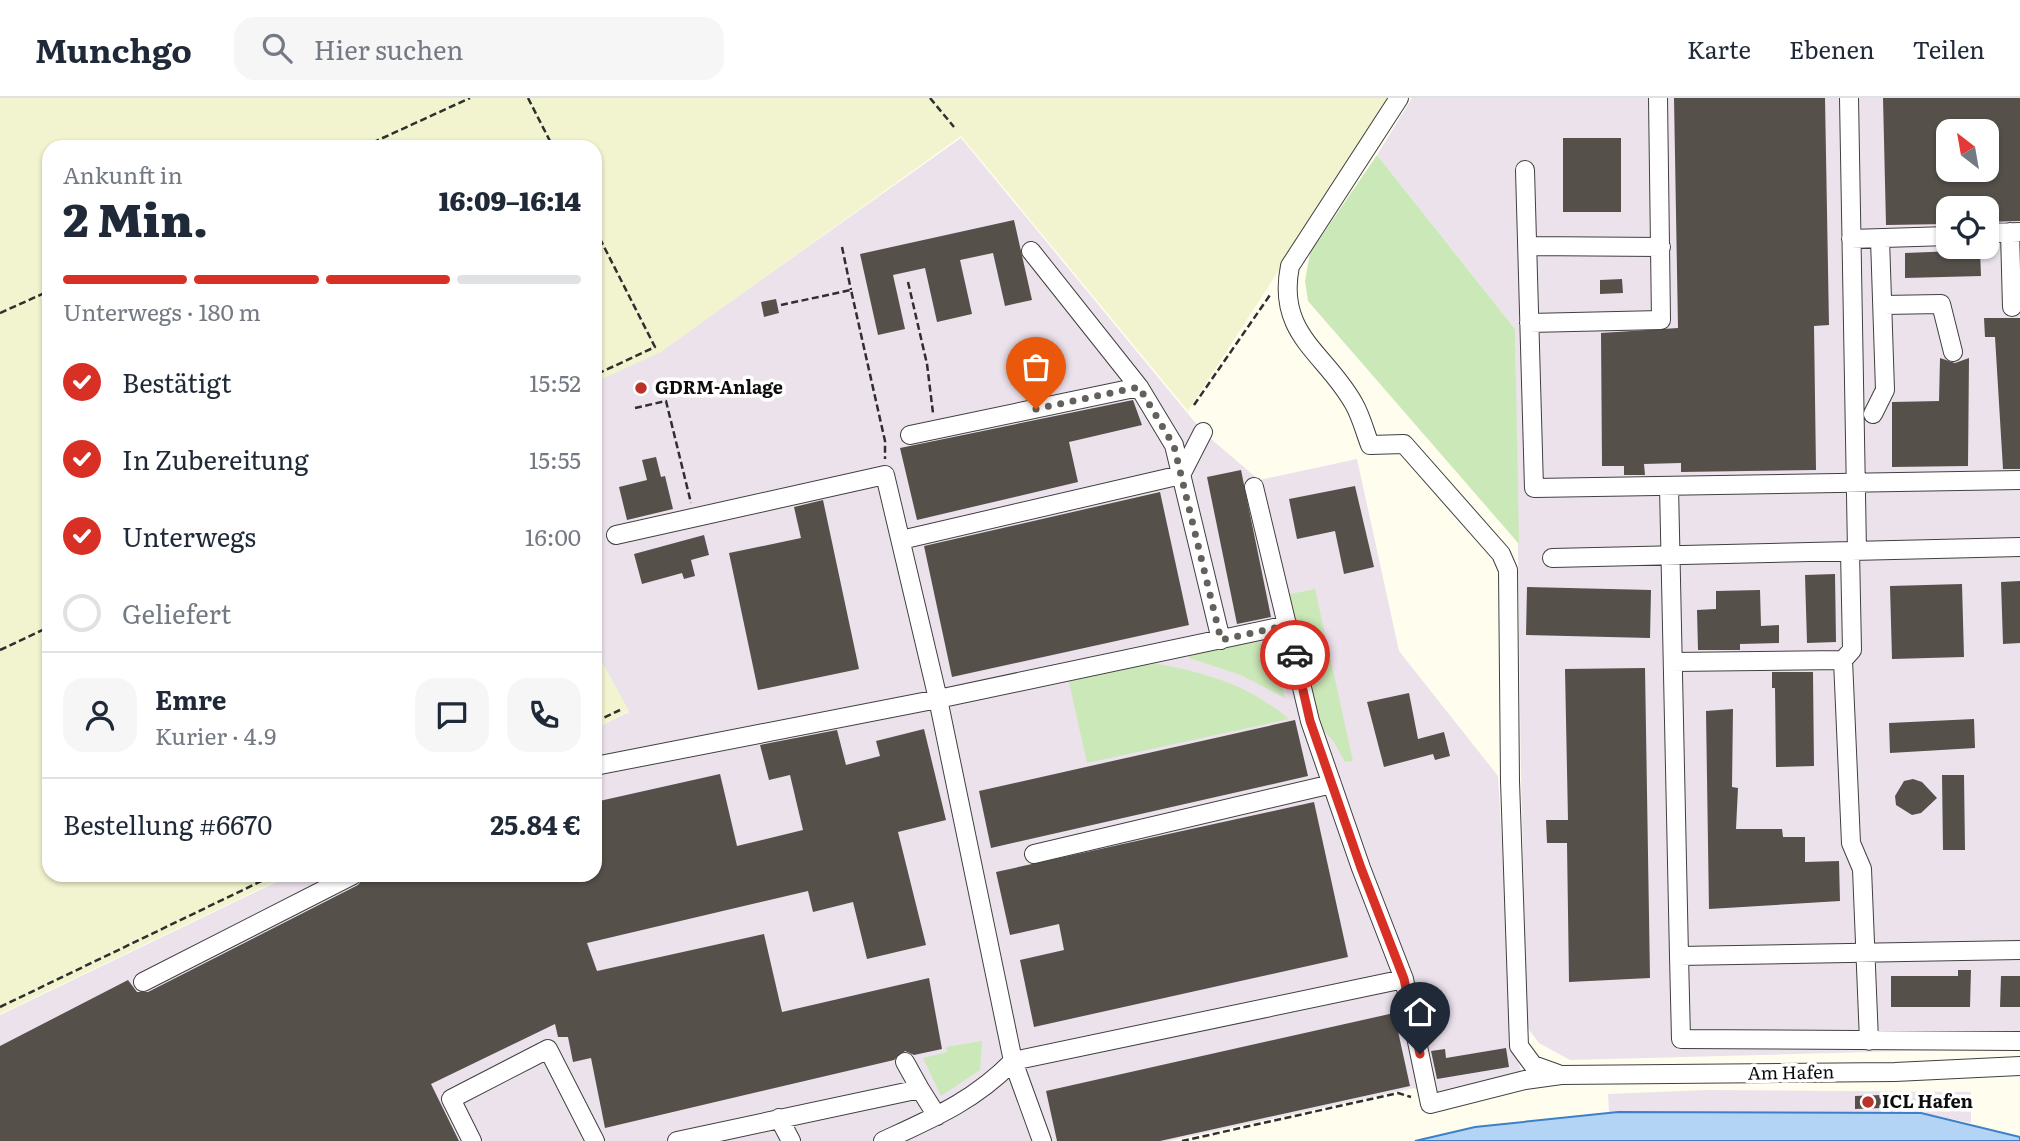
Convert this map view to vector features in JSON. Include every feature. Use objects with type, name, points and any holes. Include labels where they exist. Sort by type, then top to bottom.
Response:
[{"type":"street","points":[[1290,266],[1399,98]]},
{"type":"street","points":[[1529,323],[1661,320],[1658,98]]},
{"type":"street","points":[[1673,662],[1843,660],[1853,650],[1857,483],[1849,98]]},
{"type":"street","points":[[1525,170],[1534,488],[2020,480]]},
{"type":"street","points":[[2012,307],[2015,232]]},
{"type":"street","points":[[1851,239],[1936,237]]},
{"type":"street","points":[[1873,414],[1885,390],[1880,239]]},
{"type":"street","points":[[1527,246],[1661,247]]},
{"type":"street","points":[[1031,251],[1139,387],[1174,446],[1221,640]]},
{"type":"street","name":"Am Hafen","points":[[1290,266],[1286,289],[1289,308],[1312,353],[1354,404],[1370,445],[1404,444],[1501,554],[1508,570],[1519,1046],[1533,1065],[1561,1075]]},
{"type":"street","points":[[1883,304],[1941,304],[1953,352]]},
{"type":"street","points":[[910,435],[1139,387]]},
{"type":"street","points":[[901,540],[1181,475],[1203,432]]},
{"type":"street","points":[[617,535],[885,475],[938,699],[1013,1061],[1042,1141]]},
{"type":"street","points":[[1254,486],[1310,721],[1404,979],[1430,1104]]},
{"type":"street","points":[[1668,486],[1681,1039],[2020,1041]]},
{"type":"street","points":[[1552,558],[2020,547]]},
{"type":"street","points":[[602,765],[938,699],[1288,625]]},
{"type":"street","points":[[1843,660],[1851,843],[1862,869],[1868,1041]]},
{"type":"street","points":[[1034,854],[1332,783]]},
{"type":"street","points":[[143,982],[339,882]]},
{"type":"street","points":[[1679,956],[2020,950]]},
{"type":"street","points":[[883,1141],[937,1116],[987,1088],[1013,1061],[1404,979]]},
{"type":"street","points":[[472,1141],[451,1099],[548,1049],[595,1141]]},
{"type":"street","points":[[905,1062],[937,1116]]},
{"type":"street","name":"Am Hafen","points":[[1430,1104],[1525,1080],[1561,1075],[1895,1072],[2020,1066]]},
{"type":"street","points":[[677,1141],[920,1089]]},
{"type":"street","points":[[779,1118],[791,1141]]},
{"type":"path","points":[[378,140],[470,98]]},
{"type":"path","points":[[528,98],[549,140]]},
{"type":"path","points":[[930,98],[954,127]]},
{"type":"path","points":[[602,243],[655,347],[602,372]]},
{"type":"path","points":[[842,247],[885,441],[885,475]]},
{"type":"path","points":[[1194,405],[1290,266]]},
{"type":"path","points":[[908,282],[927,364],[934,430]]},
{"type":"path","points":[[780,305],[851,290]]},
{"type":"path","points":[[0,313],[42,294]]},
{"type":"path","points":[[635,408],[666,401],[694,519]]},
{"type":"path","points":[[0,650],[42,630]]},
{"type":"path","points":[[602,719],[620,710]]},
{"type":"path","points":[[0,1007],[259,882]]},
{"type":"path","points":[[1182,1141],[1398,1093],[1430,1104]]},
{"type":"shaded area","points":[[1412,98],[2020,98],[2020,1048],[1570,1060],[1539,1043],[1527,1027],[1515,329],[1377,155]]},
{"type":"shaded area","points":[[961,138],[1203,432],[1259,480],[1357,459],[1399,651],[1498,776],[1513,1037],[1522,1076],[1427,1098],[1414,1088],[1169,1141],[0,1141],[0,1015],[276,882],[602,882],[602,725],[629,712],[602,663],[602,378],[661,351]]},
{"type":"shaded area","points":[[1706,1090],[1971,1092],[1971,1123],[1921,1113],[1609,1113],[1608,1094]]},
{"type":"green space","points":[[0,98],[1390,98],[1188,411],[961,136],[661,352],[602,379],[602,140],[42,140],[42,882],[274,882],[0,1014]]},
{"type":"green space","points":[[1377,155],[1515,329],[1519,544],[1308,301],[1305,281],[1310,253]]},
{"type":"green space","points":[[1315,589],[1353,761],[1345,762],[1334,742],[1317,723],[1286,595]]},
{"type":"green space","points":[[1251,640],[1271,647],[1285,698],[1241,675],[1189,658],[1188,652]]},
{"type":"green space","points":[[602,662],[629,711],[602,724]]},
{"type":"green space","points":[[1158,664],[1228,682],[1259,698],[1289,719],[1087,763],[1068,678],[1119,667]]},
{"type":"green space","points":[[982,1041],[980,1070],[941,1096],[923,1058],[947,1052],[946,1047]]},
{"type":"water","points":[[1618,1112],[1921,1113],[2020,1137],[2020,1141],[1415,1141],[1475,1127]]},
{"type":"building","points":[[1674,98],[1825,98],[1829,325],[1814,326],[1816,470],[1681,472],[1681,463],[1644,464],[1645,475],[1624,475],[1624,466],[1602,466],[1601,333],[1678,328]]},
{"type":"building","points":[[1883,98],[2020,98],[2020,221],[1999,222],[1999,196],[1936,196],[1936,224],[1886,225]]},
{"type":"building","points":[[1563,138],[1621,138],[1621,212],[1563,212]]},
{"type":"building","points":[[1014,220],[1032,300],[1005,306],[993,253],[960,260],[972,314],[937,322],[925,268],[893,275],[905,329],[878,335],[860,254]]},
{"type":"building","points":[[1936,252],[1936,259],[1980,259],[1981,276],[1905,278],[1905,253]]},
{"type":"building","points":[[1622,279],[1623,293],[1600,294],[1600,280]]},
{"type":"building","points":[[776,299],[779,313],[764,317],[761,302]]},
{"type":"building","points":[[1984,318],[2020,318],[2020,469],[2003,469],[1995,337],[1985,337]]},
{"type":"building","points":[[1940,358],[1955,363],[1969,358],[1968,466],[1892,467],[1892,402],[1939,401]]},
{"type":"building","points":[[1133,400],[1142,425],[1069,442],[1078,482],[917,520],[900,448]]},
{"type":"building","points":[[656,457],[661,477],[665,476],[673,509],[627,520],[619,487],[647,480],[642,460]]},
{"type":"building","points":[[1241,470],[1271,617],[1237,624],[1207,477]]},
{"type":"building","points":[[1355,486],[1374,567],[1344,574],[1335,531],[1297,539],[1289,499]]},
{"type":"building","points":[[1160,492],[1189,625],[952,677],[924,546]]},
{"type":"building","points":[[823,500],[859,669],[758,690],[729,553],[801,538],[794,507]]},
{"type":"building","points":[[704,535],[709,555],[691,560],[695,576],[684,579],[682,573],[642,584],[634,554]]},
{"type":"building","points":[[1835,574],[1836,642],[1807,643],[1805,575]]},
{"type":"building","points":[[2020,581],[2020,643],[2003,644],[2001,582]]},
{"type":"building","points":[[1962,584],[1964,657],[1892,659],[1890,586]]},
{"type":"building","points":[[1527,587],[1651,590],[1650,638],[1526,635]]},
{"type":"building","points":[[1760,590],[1761,626],[1779,625],[1779,643],[1740,644],[1740,650],[1698,650],[1697,610],[1716,609],[1716,591]]},
{"type":"building","points":[[1645,668],[1650,978],[1569,982],[1567,843],[1547,843],[1546,820],[1568,820],[1565,669]]},
{"type":"building","points":[[1772,672],[1813,672],[1814,766],[1776,767],[1775,688],[1772,688]]},
{"type":"building","points":[[1409,693],[1418,739],[1444,732],[1450,756],[1435,760],[1433,754],[1384,767],[1367,702]]},
{"type":"building","points":[[1733,709],[1732,787],[1738,788],[1736,829],[1782,829],[1783,837],[1805,837],[1805,862],[1839,861],[1840,901],[1709,909],[1706,711]]},
{"type":"building","points":[[1974,719],[1975,748],[1890,753],[1889,723]]},
{"type":"building","points":[[1295,720],[1308,776],[991,848],[979,791]]},
{"type":"building","points":[[924,729],[946,820],[898,832],[926,945],[867,959],[853,902],[813,912],[808,891],[587,943],[597,971],[764,934],[782,1012],[929,978],[942,1049],[914,1055],[905,1051],[894,1060],[605,1128],[591,1058],[573,1062],[568,1037],[558,1037],[555,1024],[431,1084],[459,1141],[0,1141],[0,1046],[128,980],[137,992],[148,992],[360,882],[602,882],[602,800],[720,774],[737,846],[803,830],[790,775],[769,780],[760,745],[837,730],[846,765],[880,756],[876,741]]},
{"type":"building","points":[[1942,775],[1964,775],[1965,850],[1943,850]]},
{"type":"building","points":[[1913,779],[1922,782],[1937,798],[1921,813],[1912,815],[1896,805],[1895,796],[1904,781]]},
{"type":"building","points":[[1314,802],[1348,957],[1034,1027],[1020,960],[1064,950],[1059,924],[1010,935],[996,872]]},
{"type":"building","points":[[1958,970],[1971,970],[1970,1007],[1891,1007],[1891,976],[1958,976]]},
{"type":"building","points":[[2001,976],[2020,976],[2020,1007],[2000,1007]]},
{"type":"building","points":[[1394,1013],[1410,1086],[1160,1141],[1057,1141],[1046,1091]]},
{"type":"building","points":[[1506,1048],[1509,1067],[1437,1079],[1431,1051],[1445,1049],[1446,1058]]},
{"type":"building","name":"ICL Hafen","points":[[1881,1095],[1881,1108],[1855,1109],[1855,1096]]},
{"type":"way so far","points":[[1036,409],[1139,387],[1174,446],[1221,640],[1288,625],[1295,655]]},
{"type":"place","name":"GDRM-Anlage","points":[[641,388]]},
{"type":"place","name":"ICL Hafen","points":[[1868,1102]]},
{"type":"route","points":[[1295,655],[1310,721],[1361,868],[1404,979],[1420,1054]]}]
